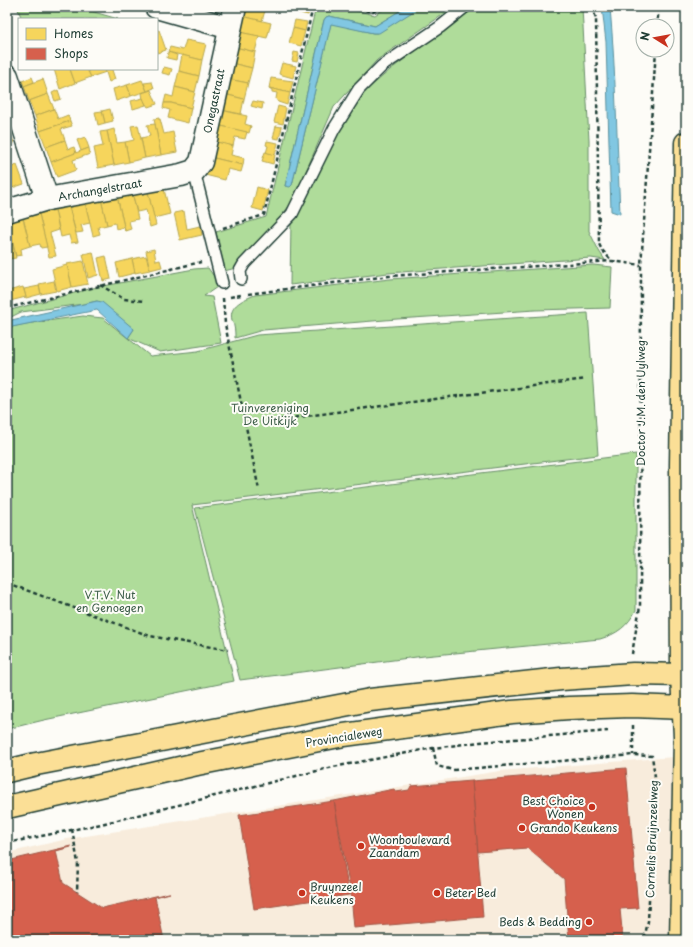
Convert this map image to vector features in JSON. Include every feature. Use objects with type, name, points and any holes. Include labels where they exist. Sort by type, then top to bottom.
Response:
[{"type":"main road","points":[[680,938],[685,737],[681,465],[686,143]]},
{"type":"main road","points":[[7,771],[36,764],[370,700],[560,679],[633,674],[684,675]]},
{"type":"main road","name":"Provincialeweg","points":[[7,807],[197,764],[344,735],[512,712],[632,706],[685,708]]},
{"type":"street","points":[[156,7],[230,28]]},
{"type":"street","name":"Onegastraat","points":[[194,171],[201,162],[235,7]]},
{"type":"street","points":[[7,76],[47,199]]},
{"type":"street","name":"Archangelstraat","points":[[7,211],[47,199],[181,175],[194,171]]},
{"type":"lane","points":[[241,279],[240,271],[244,264],[292,214],[334,129],[359,89],[382,66],[440,27],[465,7]]},
{"type":"lane","points":[[194,171],[222,283]]},
{"type":"path","points":[[209,232],[264,215],[313,7]]},
{"type":"path","points":[[352,7],[373,12],[380,7]]},
{"type":"path","points":[[592,7],[596,18],[599,244],[602,250],[612,261]]},
{"type":"path","points":[[658,18],[659,7]]},
{"type":"path","name":"Doctor J.M. den Uylweg","points":[[633,674],[632,650],[640,606],[641,265],[655,58]]},
{"type":"path","points":[[7,308],[215,259]]},
{"type":"path","points":[[259,490],[225,324],[223,298],[257,292],[389,276],[612,261],[641,265]]},
{"type":"path","points":[[100,285],[124,299],[144,301]]},
{"type":"path","points":[[7,293],[11,306]]},
{"type":"path","points":[[246,424],[586,379]]},
{"type":"path","points":[[7,583],[150,636],[228,650]]},
{"type":"path","points":[[434,748],[437,766],[453,770],[633,755],[632,706]]},
{"type":"path","points":[[7,843],[101,824],[333,767],[434,748],[608,731]]},
{"type":"path","name":"Cornelis Bruijnzeelweg","points":[[633,755],[652,756],[655,777],[648,921],[644,940]]},
{"type":"path","points":[[72,829],[78,864],[77,892]]},
{"type":"shaded area","name":"Woonboulevard Zaandam","points":[[686,756],[686,940],[7,940],[7,853],[67,839],[500,771]]},
{"type":"green space","points":[[17,7],[77,7],[115,18],[22,18]]},
{"type":"green space","points":[[316,7],[341,7],[375,15],[387,7],[406,7],[375,26],[329,16],[326,17],[324,20],[285,186],[292,185],[331,23],[377,33],[420,7],[454,7],[377,60],[334,107],[299,190],[290,205],[242,259],[236,268],[224,271],[216,232],[266,217]]},
{"type":"green space","points":[[473,7],[582,7],[589,141],[589,231],[605,260],[591,258],[388,273],[290,285],[291,222],[306,200],[328,148],[355,104],[369,88],[391,69]]},
{"type":"green space","points":[[593,265],[612,267],[610,308],[535,310],[397,319],[263,330],[235,338],[235,329],[231,315],[232,310],[238,303],[255,295],[390,279]]},
{"type":"green space","points":[[208,268],[220,285],[204,296],[212,297],[221,343],[160,352],[128,338],[134,329],[97,301],[21,312],[7,319],[7,311],[93,288],[194,269]]},
{"type":"green space","points":[[588,313],[598,455],[192,505],[234,681],[7,729],[7,328],[83,316],[103,318],[150,356],[198,351],[257,335]]},
{"type":"green space","points":[[636,454],[636,610],[626,625],[612,635],[600,639],[424,656],[240,680],[195,508]]},
{"type":"water","points":[[406,7],[420,7],[379,33],[331,24],[292,185],[290,187],[285,186],[324,20],[326,17],[329,16],[375,26]]},
{"type":"water","points":[[602,7],[610,7],[615,85],[620,214],[611,211],[606,42]]},
{"type":"water","points":[[97,301],[102,302],[134,329],[128,338],[97,310],[7,328],[7,321]]},
{"type":"building: Homes","points":[[244,7],[266,7],[262,21],[242,16]]},
{"type":"building: Homes","points":[[293,7],[310,7],[308,15],[292,11]]},
{"type":"building: Homes","points":[[242,16],[271,23],[267,38],[239,32]]},
{"type":"building: Homes","points":[[295,20],[307,22],[305,31],[293,28]]},
{"type":"building: Homes","points":[[293,28],[305,31],[301,46],[289,43]]},
{"type":"building: Homes","points":[[158,30],[166,50],[158,53]]},
{"type":"building: Homes","points":[[239,32],[259,36],[255,52],[235,47]]},
{"type":"building: Homes","points":[[186,40],[206,44],[202,60],[168,52],[170,47],[183,50]]},
{"type":"building: Homes","points":[[235,47],[255,52],[252,68],[231,63]]},
{"type":"building: Homes","points":[[168,52],[177,55],[176,60],[167,58]]},
{"type":"building: Homes","points":[[294,52],[299,53],[297,62],[292,61]]},
{"type":"building: Homes","points":[[182,55],[202,60],[199,76],[179,71]]},
{"type":"building: Homes","points":[[231,63],[252,68],[248,83],[228,79]]},
{"type":"building: Homes","points":[[282,63],[296,66],[293,78],[279,74]]},
{"type":"building: Homes","points":[[164,67],[172,69],[170,75],[162,73]]},
{"type":"building: Homes","points":[[54,70],[70,70],[75,83],[60,89]]},
{"type":"building: Homes","points":[[70,70],[88,70],[91,77],[75,83]]},
{"type":"building: Homes","points":[[88,70],[105,70],[106,72],[91,77]]},
{"type":"building: Homes","points":[[105,70],[112,70],[115,79],[109,82]]},
{"type":"building: Homes","points":[[179,71],[199,76],[195,92],[175,87]]},
{"type":"building: Homes","points":[[32,77],[34,82],[24,86],[22,81]]},
{"type":"building: Homes","points":[[271,78],[293,81],[290,93],[269,88]]},
{"type":"building: Homes","points":[[43,79],[48,94],[29,101],[24,86]]},
{"type":"building: Homes","points":[[228,79],[248,83],[244,99],[224,94]]},
{"type":"building: Homes","points":[[142,80],[147,91],[131,96],[127,85]]},
{"type":"building: Homes","points":[[152,82],[154,88],[147,91],[144,83]]},
{"type":"building: Homes","points":[[127,85],[131,96],[116,101],[113,89]]},
{"type":"building: Homes","points":[[175,87],[195,92],[191,108],[171,103],[164,103],[166,95],[173,97]]},
{"type":"building: Homes","points":[[269,88],[290,93],[287,105],[278,102],[276,99],[277,93],[272,92]]},
{"type":"building: Homes","points":[[58,90],[61,99],[55,101],[52,93]]},
{"type":"building: Homes","points":[[151,90],[157,104],[148,107],[143,100],[142,93]]},
{"type":"building: Homes","points":[[48,94],[54,109],[35,116],[29,101]]},
{"type":"building: Homes","points":[[224,94],[244,99],[241,114],[221,110]]},
{"type":"building: Homes","points":[[143,98],[146,105],[133,109],[131,101]]},
{"type":"building: Homes","points":[[253,101],[263,103],[262,109],[251,106]]},
{"type":"building: Homes","points":[[164,103],[171,103],[191,108],[188,123],[168,118],[170,110],[163,108]]},
{"type":"building: Homes","points":[[278,106],[286,108],[283,124],[274,122]]},
{"type":"building: Homes","points":[[54,109],[58,119],[68,115],[70,121],[40,131],[35,116]]},
{"type":"building: Homes","points":[[110,109],[113,121],[105,123],[102,111]]},
{"type":"building: Homes","points":[[221,110],[247,116],[245,124],[251,126],[249,133],[217,125]]},
{"type":"building: Homes","points":[[102,111],[105,123],[98,125],[95,112]]},
{"type":"building: Homes","points":[[159,118],[164,134],[173,132],[177,152],[161,155],[154,119]]},
{"type":"building: Homes","points":[[70,121],[72,126],[61,129],[65,140],[46,147],[40,131]]},
{"type":"building: Homes","points":[[155,124],[161,155],[145,158],[141,138],[150,136],[147,125]]},
{"type":"building: Homes","points":[[138,125],[145,158],[129,162],[125,142],[134,140],[131,126]]},
{"type":"building: Homes","points":[[217,125],[247,132],[245,139],[235,137],[233,146],[213,141]]},
{"type":"building: Homes","points":[[7,126],[14,143],[7,146]]},
{"type":"building: Homes","points":[[276,126],[282,127],[279,139],[273,138]]},
{"type":"building: Homes","points":[[114,129],[117,143],[125,142],[129,162],[114,165],[107,131]]},
{"type":"building: Homes","points":[[107,131],[114,165],[98,168],[94,148],[103,146],[100,132]]},
{"type":"building: Homes","points":[[85,137],[89,148],[81,151],[77,140]]},
{"type":"building: Homes","points":[[65,140],[68,149],[74,147],[76,153],[51,162],[46,147]]},
{"type":"building: Homes","points":[[213,141],[233,146],[231,155],[244,158],[243,165],[210,157]]},
{"type":"building: Homes","points":[[267,141],[278,143],[275,155],[266,153],[268,146],[266,145]]},
{"type":"building: Homes","points":[[89,148],[90,154],[73,160],[76,170],[57,177],[51,162]]},
{"type":"building: Homes","points":[[265,152],[275,155],[273,164],[262,161]]},
{"type":"building: Homes","points":[[210,157],[243,165],[241,172],[228,169],[225,180],[205,175]]},
{"type":"building: Homes","points":[[7,162],[9,168],[17,165],[24,184],[9,189],[7,184]]},
{"type":"building: Homes","points":[[163,185],[170,214],[154,218],[147,188]]},
{"type":"building: Homes","points":[[257,187],[268,190],[263,211],[252,208]]},
{"type":"building: Homes","points":[[147,188],[156,225],[150,227],[146,210],[137,212],[132,192]]},
{"type":"building: Homes","points":[[132,192],[138,219],[129,221],[131,229],[125,231],[117,196]]},
{"type":"building: Homes","points":[[117,196],[125,231],[124,227],[116,229],[115,223],[107,225],[101,199]]},
{"type":"building: Homes","points":[[101,199],[107,225],[98,227],[100,234],[93,236],[85,203]]},
{"type":"building: Homes","points":[[85,203],[90,223],[81,225],[83,232],[76,233],[69,207]]},
{"type":"building: Homes","points":[[69,207],[78,242],[71,243],[69,235],[61,237],[55,210]]},
{"type":"building: Homes","points":[[55,210],[59,230],[50,233],[56,256],[49,257],[39,214]]},
{"type":"building: Homes","points":[[184,211],[187,229],[200,226],[202,235],[180,240],[174,213]]},
{"type":"building: Homes","points":[[39,214],[47,247],[41,248],[40,244],[30,246],[23,218]]},
{"type":"building: Homes","points":[[23,218],[30,246],[21,249],[22,255],[16,256],[8,222]]},
{"type":"building: Homes","points":[[7,222],[16,258],[9,259],[7,252]]},
{"type":"building: Homes","points":[[154,249],[156,261],[160,260],[162,267],[150,270],[146,251]]},
{"type":"building: Homes","points":[[93,252],[98,275],[88,278],[83,254]]},
{"type":"building: Homes","points":[[106,256],[111,279],[103,281],[98,258]]},
{"type":"building: Homes","points":[[146,256],[150,270],[135,273],[132,259]]},
{"type":"building: Homes","points":[[132,259],[135,273],[119,277],[116,263]]},
{"type":"building: Homes","points":[[83,261],[88,284],[72,287],[67,264]]},
{"type":"building: Homes","points":[[67,265],[72,287],[57,291],[52,269]]},
{"type":"building: Homes","points":[[54,281],[56,291],[41,294],[39,284]]},
{"type":"building: Homes","points":[[39,286],[41,294],[26,298],[24,289]]},
{"type":"building: Homes","points":[[23,287],[26,297],[10,301],[8,291]]},
{"type":"building: Shops","points":[[626,768],[638,908],[620,909],[623,940],[569,940],[564,879],[527,848],[478,852],[472,781]]},
{"type":"building: Shops","points":[[472,781],[483,917],[354,928],[351,895],[334,801],[394,789],[396,792],[409,790],[411,786]]},
{"type":"building: Shops","points":[[334,801],[349,895],[254,909],[239,815]]},
{"type":"building: Shops","points":[[71,846],[56,851],[63,883],[102,908],[170,893],[155,897],[164,940],[7,940],[7,861]]},
{"type":"place","name":"Best Choice Wonen","points":[[592,807]]},
{"type":"place","name":"Grando Keukens","points":[[522,828]]},
{"type":"place","name":"Woonboulevard Zaandam","points":[[361,846]]},
{"type":"place","name":"Bruynzeel Keukens","points":[[302,893]]},
{"type":"place","name":"Beter Bed","points":[[437,893]]},
{"type":"place","name":"Beds & Bedding","points":[[589,922]]},
{"type":"park label","name":"Tuinvereniging De Uitkijk","points":[[270,414]]},
{"type":"park label","name":"V.T.V. Nut en Genoegen","points":[[110,601]]}]
